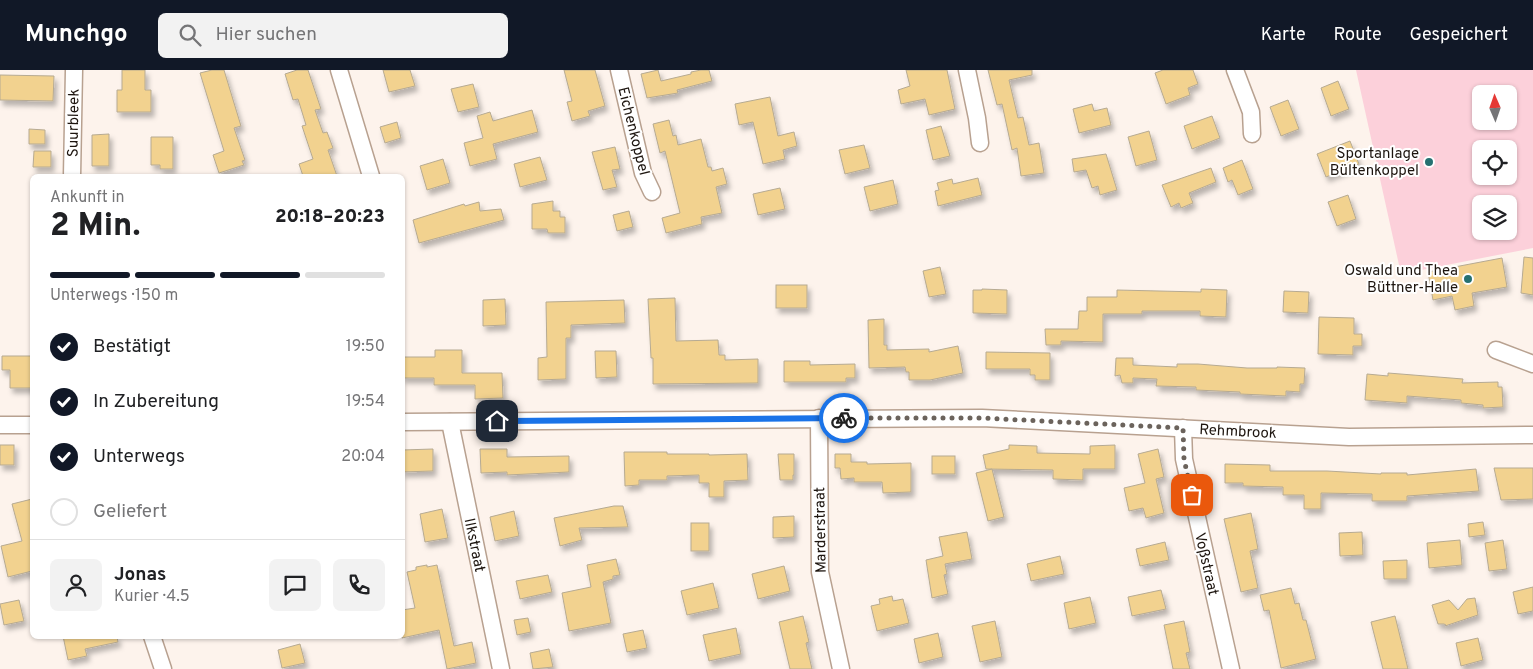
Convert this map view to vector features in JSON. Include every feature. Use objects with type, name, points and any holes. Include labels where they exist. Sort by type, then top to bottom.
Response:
[{"type":"street","name":"Suurbleek","points":[[72,174],[74,70]]},
{"type":"street","points":[[339,70],[370,174]]},
{"type":"street","name":"Eichenkoppel","points":[[619,70],[643,173],[652,192]]},
{"type":"street","points":[[967,70],[978,118],[980,143]]},
{"type":"street","points":[[1235,70],[1251,112],[1252,134]]},
{"type":"street","points":[[1496,350],[1533,364]]},
{"type":"street","name":"Marderstraat","points":[[819,418],[820,572],[841,669]]},
{"type":"street","name":"Rehmbrook","points":[[405,422],[982,418],[1349,437],[1533,435]]},
{"type":"street","name":"Ilkstraat","points":[[450,422],[501,669]]},
{"type":"street","points":[[0,424],[30,425]]},
{"type":"street","name":"Voßstraat","points":[[1183,428],[1184,459],[1231,669]]},
{"type":"street","points":[[153,639],[162,669]]},
{"type":"shaded area","name":"Sportanlage Bültenkoppel","points":[[1356,70],[1533,70],[1533,248],[1401,274]]},
{"type":"building","points":[[122,70],[145,70],[145,90],[151,90],[151,112],[117,112],[117,90],[122,90]]},
{"type":"building","points":[[224,70],[241,126],[234,128],[245,160],[242,161],[244,165],[219,173],[213,155],[224,151],[200,73]]},
{"type":"building","points":[[297,70],[308,70],[321,109],[315,110],[323,133],[327,132],[333,148],[328,150],[336,174],[302,174],[299,164],[313,159],[302,126],[306,125],[298,99],[293,100],[285,74]]},
{"type":"building","points":[[383,70],[410,70],[415,86],[389,92]]},
{"type":"building","points":[[564,70],[595,70],[605,106],[588,111],[590,116],[572,121],[567,102],[572,101]]},
{"type":"building","points":[[658,70],[661,81],[691,74],[691,72],[709,70],[712,81],[677,90],[678,93],[647,98],[641,74]]},
{"type":"building","points":[[906,70],[947,70],[955,109],[929,115],[925,99],[901,104],[898,90],[910,86]]},
{"type":"building","points":[[988,70],[1032,70],[1032,75],[1009,80],[1018,118],[1023,117],[1029,145],[1039,143],[1044,173],[1021,176],[1017,148],[1012,150],[1002,104],[997,105]]},
{"type":"building","points":[[1163,70],[1193,70],[1198,84],[1188,88],[1190,95],[1166,104],[1155,73]]},
{"type":"building","points":[[0,75],[54,76],[53,101],[0,100]]},
{"type":"building","points":[[1338,81],[1349,109],[1331,116],[1321,88]]},
{"type":"building","points":[[473,84],[479,107],[458,112],[451,89]]},
{"type":"building","points":[[770,97],[778,136],[794,132],[797,146],[783,150],[785,159],[763,164],[753,122],[739,125],[735,104]]},
{"type":"building","points":[[1288,100],[1299,129],[1281,136],[1270,107]]},
{"type":"building","points":[[1092,104],[1094,111],[1107,108],[1111,125],[1079,133],[1073,109]]},
{"type":"building","points":[[532,110],[538,132],[493,144],[497,159],[470,166],[464,143],[483,138],[477,116],[490,112],[493,121]]},
{"type":"building","points":[[1212,116],[1220,138],[1192,149],[1184,126]]},
{"type":"building","points":[[669,120],[673,136],[676,135],[678,145],[701,139],[708,167],[711,167],[712,171],[723,168],[727,184],[716,187],[722,213],[701,217],[702,224],[666,233],[662,218],[680,213],[665,151],[660,153],[653,124]]},
{"type":"building","points":[[397,122],[401,138],[385,143],[380,127]]},
{"type":"building","points":[[941,126],[950,156],[933,160],[926,130]]},
{"type":"building","points":[[29,129],[45,130],[45,144],[29,144]]},
{"type":"building","points":[[1149,131],[1157,160],[1136,166],[1128,137]]},
{"type":"building","points":[[109,134],[109,166],[92,166],[92,135]]},
{"type":"building","points":[[151,137],[173,137],[173,169],[160,169],[160,165],[151,165]]},
{"type":"building","points":[[1350,141],[1359,164],[1326,177],[1317,154]]},
{"type":"building","points":[[864,145],[870,168],[845,174],[839,150]]},
{"type":"building","points":[[615,147],[620,169],[612,170],[617,187],[603,190],[592,152]]},
{"type":"building","points":[[34,151],[51,151],[51,167],[33,167]]},
{"type":"building","points":[[1106,154],[1117,190],[1100,195],[1098,186],[1092,188],[1086,170],[1074,172],[1072,159]]},
{"type":"building","points":[[540,157],[547,180],[520,187],[514,164]]},
{"type":"building","points":[[443,159],[450,183],[427,190],[420,166]]},
{"type":"building","points":[[1242,160],[1253,189],[1238,195],[1232,180],[1228,182],[1223,168]]},
{"type":"building","points":[[1211,168],[1216,182],[1189,193],[1193,203],[1181,208],[1179,203],[1171,207],[1162,185]]},
{"type":"building","points":[[978,178],[982,195],[938,206],[935,191],[939,190],[937,183],[952,179],[953,184]]},
{"type":"building","points":[[893,180],[898,204],[870,211],[864,187]]},
{"type":"building","points":[[780,188],[785,209],[758,215],[753,194]]},
{"type":"building","points":[[1348,195],[1356,219],[1337,226],[1328,202]]},
{"type":"building","points":[[553,201],[553,211],[560,211],[560,217],[565,217],[565,233],[548,233],[547,229],[532,229],[532,204]]},
{"type":"building","points":[[479,202],[480,211],[501,209],[504,220],[419,243],[413,220],[464,204],[465,206]]},
{"type":"building","points":[[629,211],[633,227],[617,231],[613,215]]},
{"type":"building","points":[[1524,257],[1533,258],[1533,295],[1521,293]]},
{"type":"building","name":"Oswald und Thea Büttner-Halle","points":[[1502,258],[1507,287],[1472,293],[1474,306],[1455,310],[1452,296],[1433,300],[1428,272]]},
{"type":"building","points":[[940,267],[946,294],[929,297],[923,271]]},
{"type":"building","points":[[776,285],[807,285],[807,308],[776,308]]},
{"type":"building","points":[[1201,289],[1227,290],[1226,317],[1200,316],[1200,311],[1142,311],[1142,314],[1103,314],[1103,342],[1061,341],[1061,345],[1046,345],[1045,329],[1078,329],[1079,311],[1087,311],[1087,297],[1117,297],[1117,290],[1201,292]]},
{"type":"building","points":[[973,290],[1007,290],[1007,314],[973,313]]},
{"type":"building","points":[[1284,291],[1309,292],[1308,313],[1283,312]]},
{"type":"building","points":[[675,298],[676,341],[718,340],[719,355],[725,355],[725,360],[758,359],[758,383],[653,384],[653,358],[651,358],[648,299]]},
{"type":"building","points":[[505,299],[506,325],[483,326],[483,300]]},
{"type":"building","points":[[624,300],[625,323],[571,325],[571,338],[566,338],[566,379],[538,380],[538,358],[547,357],[546,302]]},
{"type":"building","points":[[1319,317],[1354,318],[1354,334],[1362,334],[1362,346],[1353,346],[1353,355],[1318,354]]},
{"type":"building","points":[[884,319],[884,345],[887,345],[887,350],[929,349],[929,352],[958,346],[963,373],[930,380],[909,380],[909,372],[906,372],[905,367],[869,368],[868,320]]},
{"type":"building","points":[[435,350],[462,350],[462,373],[502,373],[503,398],[475,399],[475,385],[434,385],[434,378],[405,378],[405,357],[435,357]]},
{"type":"building","points":[[595,351],[616,351],[617,377],[596,378]]},
{"type":"building","points":[[986,352],[1050,353],[1050,380],[1035,380],[1035,375],[1030,375],[1030,369],[986,369]]},
{"type":"building","points":[[2,356],[30,356],[30,388],[10,388],[10,370],[2,370]]},
{"type":"building","points":[[1116,358],[1133,358],[1133,365],[1177,367],[1177,364],[1198,364],[1247,368],[1305,368],[1304,384],[1300,384],[1300,392],[1286,391],[1286,396],[1196,390],[1196,387],[1156,386],[1157,379],[1133,378],[1133,383],[1122,383],[1120,375],[1115,376]]},
{"type":"building","points":[[784,361],[810,361],[810,365],[855,364],[855,378],[846,378],[846,382],[784,382]]},
{"type":"building","points":[[1388,373],[1463,379],[1462,383],[1498,382],[1498,387],[1502,387],[1503,407],[1483,408],[1483,405],[1461,403],[1461,400],[1407,396],[1407,403],[1365,400],[1367,374],[1388,376]]},
{"type":"building","points":[[0,445],[14,445],[14,465],[0,465]]},
{"type":"building","points":[[1009,445],[1037,446],[1037,453],[1090,454],[1090,446],[1115,445],[1115,469],[1083,469],[1083,480],[1053,479],[1053,470],[986,469],[983,455],[1009,449]]},
{"type":"building","points":[[433,449],[433,471],[405,472],[405,450]]},
{"type":"building","points":[[480,449],[507,449],[507,457],[569,456],[569,472],[507,475],[507,472],[481,473]]},
{"type":"building","points":[[1158,449],[1164,477],[1156,479],[1164,513],[1146,518],[1143,508],[1129,511],[1124,488],[1145,483],[1138,454]]},
{"type":"building","points":[[624,452],[667,452],[667,454],[709,455],[747,454],[748,480],[724,481],[724,497],[709,497],[709,483],[699,483],[699,475],[667,476],[667,480],[639,480],[639,485],[625,486]]},
{"type":"building","points":[[778,454],[794,454],[793,480],[780,480]]},
{"type":"building","points":[[835,454],[851,454],[851,462],[867,462],[867,464],[911,463],[911,492],[883,493],[882,482],[854,482],[854,478],[841,479],[840,468],[835,468]]},
{"type":"building","points":[[932,456],[955,456],[955,474],[932,474]]},
{"type":"building","points":[[1225,464],[1270,465],[1270,471],[1407,473],[1407,475],[1476,469],[1479,491],[1407,496],[1407,501],[1372,501],[1372,494],[1321,493],[1321,509],[1304,509],[1304,495],[1283,495],[1283,487],[1243,486],[1243,483],[1225,483]]},
{"type":"building","points":[[1494,468],[1533,468],[1533,499],[1501,500]]},
{"type":"building","points":[[992,469],[1004,517],[988,521],[976,473]]},
{"type":"building","points":[[30,500],[30,572],[8,577],[1,546],[22,541],[12,504]]},
{"type":"building","points":[[614,506],[623,506],[628,527],[579,528],[582,540],[560,546],[554,518]]},
{"type":"building","points":[[442,509],[448,538],[425,542],[420,514]]},
{"type":"building","points":[[514,511],[519,536],[495,541],[490,517]]},
{"type":"building","points":[[1251,513],[1258,549],[1250,551],[1258,588],[1241,592],[1224,519]]},
{"type":"building","points":[[794,516],[794,537],[773,538],[773,517]]},
{"type":"building","points":[[1483,522],[1485,535],[1469,537],[1468,524]]},
{"type":"building","points":[[691,523],[709,523],[709,551],[691,551]]},
{"type":"building","points":[[967,532],[972,559],[945,564],[947,574],[944,575],[948,594],[932,598],[926,560],[943,556],[939,537]]},
{"type":"building","points":[[1362,532],[1363,555],[1340,556],[1339,533]]},
{"type":"building","points":[[1460,540],[1462,565],[1429,568],[1427,543]]},
{"type":"building","points":[[1503,540],[1507,569],[1489,571],[1485,543]]},
{"type":"building","points":[[1165,542],[1169,560],[1140,566],[1136,549]]},
{"type":"building","points":[[1060,556],[1064,574],[1031,581],[1027,564]]},
{"type":"building","points":[[616,559],[620,575],[613,576],[613,579],[603,582],[611,623],[569,631],[562,593],[591,587],[587,565]]},
{"type":"building","points":[[1407,560],[1407,579],[1384,579],[1383,561]]},
{"type":"building","points":[[437,565],[454,646],[472,642],[476,663],[447,669],[439,630],[405,637],[405,610],[415,608],[407,572],[416,570],[416,567]]},
{"type":"building","points":[[784,566],[790,591],[758,599],[752,574]]},
{"type":"building","points":[[548,575],[552,592],[520,599],[516,581]]},
{"type":"building","points":[[713,583],[719,608],[687,615],[681,591]]},
{"type":"building","points":[[1533,587],[1533,611],[1518,614],[1513,592]]},
{"type":"building","points":[[1291,588],[1295,604],[1299,603],[1303,620],[1306,620],[1316,659],[1281,668],[1269,610],[1264,611],[1260,595]]},
{"type":"building","points":[[1161,590],[1166,609],[1132,616],[1128,597]]},
{"type":"building","points":[[892,596],[893,601],[903,599],[909,623],[877,631],[871,606],[880,604],[879,599]]},
{"type":"building","points":[[1090,597],[1096,623],[1069,629],[1064,603]]},
{"type":"building","points":[[1475,598],[1478,615],[1445,626],[1444,624],[1438,624],[1432,605],[1449,600],[1458,610],[1467,599]]},
{"type":"building","points":[[19,600],[24,621],[4,625],[0,604]]},
{"type":"building","points":[[803,616],[809,642],[806,643],[812,669],[790,669],[779,622]]},
{"type":"building","points":[[1395,616],[1408,669],[1383,669],[1371,622]]},
{"type":"building","points":[[528,618],[531,632],[517,635],[514,620]]},
{"type":"building","points":[[995,621],[1002,657],[980,662],[972,626]]},
{"type":"building","points":[[1184,621],[1190,652],[1186,653],[1190,669],[1173,669],[1164,625]]},
{"type":"building","points":[[736,628],[741,654],[709,661],[703,635]]},
{"type":"building","points":[[643,630],[647,648],[627,652],[623,634]]},
{"type":"building","points":[[938,633],[943,657],[919,663],[914,639]]},
{"type":"building","points":[[1478,638],[1483,660],[1461,666],[1456,643]]},
{"type":"building","points":[[64,639],[118,639],[118,642],[85,649],[87,656],[68,660]]},
{"type":"building","points":[[300,644],[305,663],[282,668],[278,650]]},
{"type":"building","points":[[549,649],[553,667],[533,669],[530,653]]},
{"type":"way so far","points":[[844,418],[982,418],[1183,428],[1184,459],[1192,495]]},
{"type":"place","name":"Sportanlage Bültenkoppel","points":[[1429,162]]},
{"type":"place","name":"Oswald und Thea Büttner-Halle","points":[[1468,279]]},
{"type":"route","points":[[497,421],[844,418]]}]
